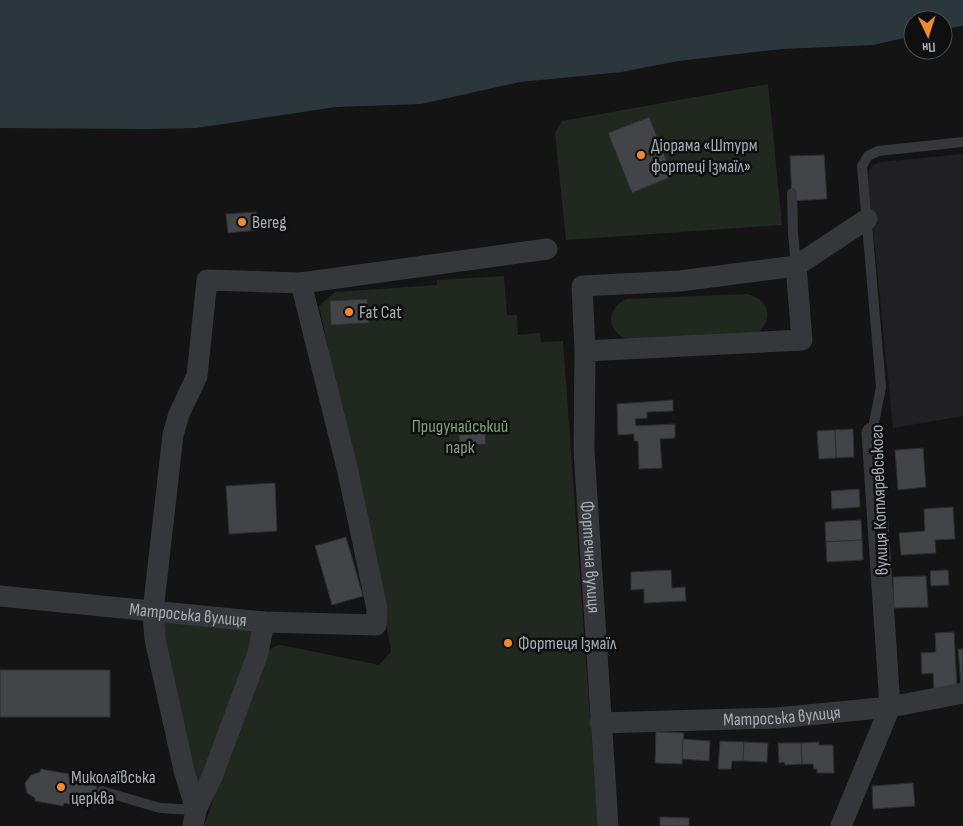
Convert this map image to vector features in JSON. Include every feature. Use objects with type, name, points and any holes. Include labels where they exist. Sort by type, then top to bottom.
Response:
[{"type":"street","points":[[585,351],[802,340],[796,266],[867,219]]},
{"type":"street","points":[[195,818],[155,639],[153,611],[173,434],[179,414],[194,386],[199,367],[207,280],[301,283],[547,249]]},
{"type":"street","name":"Фортечна вулиця","points":[[608,826],[584,450],[585,351],[582,286],[680,281],[796,266]]},
{"type":"street","name":"Матроська вулиця","points":[[0,596],[264,622],[376,626],[377,609],[348,472],[301,283]]},
{"type":"street","name":"вулиця Котляревського","points":[[841,826],[890,707],[872,433]]},
{"type":"street","points":[[195,818],[258,653],[264,622]]},
{"type":"street","name":"Матроська вулиця","points":[[600,723],[777,718],[890,707],[963,693]]},
{"type":"lane","name":"вулиця Котляревського","points":[[872,433],[881,387],[862,166],[868,156],[878,151],[963,142]]},
{"type":"lane","points":[[792,193],[792,234],[796,266]]},
{"type":"lane","points":[[102,791],[195,818]]},
{"type":"shaded area","points":[[0,0],[963,0],[963,26],[953,28],[953,10],[903,10],[903,38],[873,45],[782,49],[678,61],[622,72],[520,82],[421,104],[336,107],[196,128],[0,128]]},
{"type":"shaded area","points":[[963,154],[963,416],[893,428],[868,179],[869,170],[875,164],[881,162]]},
{"type":"green space","points":[[768,84],[782,225],[566,240],[555,133],[562,121]]},
{"type":"green space","name":"Придунайський парк","points":[[504,276],[507,315],[517,315],[518,335],[540,333],[541,342],[563,341],[598,826],[204,826],[264,656],[269,650],[281,645],[379,665],[391,652],[381,594],[319,306],[335,292],[437,285],[437,280]]},
{"type":"green space","points":[[747,294],[761,301],[767,311],[765,323],[756,334],[627,339],[615,331],[612,325],[612,314],[615,308],[626,299]]},
{"type":"green space","points":[[162,621],[246,624],[255,634],[204,778],[198,781],[159,624]]},
{"type":"building","name":"Діорама «Штурм фортеці Ізмаїл»","points":[[649,117],[673,176],[632,193],[608,133]]},
{"type":"building","points":[[824,155],[827,199],[792,201],[790,156]]},
{"type":"building","name":"Bereg","points":[[256,212],[258,230],[228,233],[226,214]]},
{"type":"building","name":"Fat Cat","points":[[367,299],[369,323],[331,325],[330,301]]},
{"type":"building","points":[[673,400],[673,411],[647,412],[647,418],[635,419],[636,426],[675,424],[675,438],[660,439],[662,468],[639,469],[638,441],[634,441],[634,434],[618,435],[617,404]]},
{"type":"building","points":[[853,429],[854,457],[836,458],[835,430]]},
{"type":"building","points":[[835,430],[836,458],[819,459],[817,431]]},
{"type":"building","points":[[485,433],[486,444],[460,446],[459,435]]},
{"type":"building","points":[[923,448],[926,487],[898,490],[895,450]]},
{"type":"building","points":[[275,483],[277,531],[229,534],[226,486]]},
{"type":"building","points":[[859,489],[860,507],[832,509],[831,491]]},
{"type":"building","points":[[953,507],[955,539],[935,540],[936,553],[901,555],[899,533],[925,531],[924,509]]},
{"type":"building","points":[[861,520],[862,540],[826,542],[825,522]]},
{"type":"building","points":[[346,537],[363,596],[332,605],[315,546]]},
{"type":"building","points":[[862,540],[863,560],[827,562],[826,542]]},
{"type":"building","points":[[671,570],[672,588],[685,587],[686,601],[644,603],[644,589],[631,590],[631,572]]},
{"type":"building","points":[[948,570],[949,585],[931,586],[930,571]]},
{"type":"building","points":[[926,576],[928,607],[894,608],[893,577]]},
{"type":"building","points":[[954,632],[957,688],[934,690],[933,673],[922,674],[921,653],[936,652],[935,633]]},
{"type":"building","points":[[958,649],[963,649],[963,685],[961,685]]},
{"type":"building","points":[[0,670],[110,670],[110,717],[0,717]]},
{"type":"building","points":[[656,732],[684,733],[682,764],[655,763]]},
{"type":"building","points":[[683,739],[710,741],[709,761],[682,759]]},
{"type":"building","points":[[720,741],[744,742],[743,761],[732,761],[731,769],[718,769]]},
{"type":"building","points":[[744,742],[768,743],[767,762],[743,761]]},
{"type":"building","points":[[819,742],[819,745],[833,745],[834,773],[817,773],[817,769],[814,769],[813,764],[802,764],[801,743]]},
{"type":"building","points":[[778,743],[801,743],[802,764],[785,765],[784,762],[779,763]]},
{"type":"building","name":"Миколаївська церква","points":[[41,769],[69,774],[68,777],[84,780],[84,783],[97,786],[94,805],[80,802],[79,806],[64,803],[63,806],[35,801],[35,798],[27,793],[25,783],[31,775],[40,772]]},
{"type":"building","points":[[913,783],[915,806],[873,809],[872,786]]},
{"type":"building","points":[[660,817],[689,818],[689,826],[660,826]]},
{"type":"place","name":"Діорама «Штурм фортеці Ізмаїл»","points":[[641,155]]},
{"type":"place","name":"Bereg","points":[[242,222]]},
{"type":"place","name":"Fat Cat","points":[[349,312]]},
{"type":"place","name":"Фортеця Ізмаїл","points":[[508,643]]},
{"type":"place","name":"Миколаївська церква","points":[[61,787]]}]
